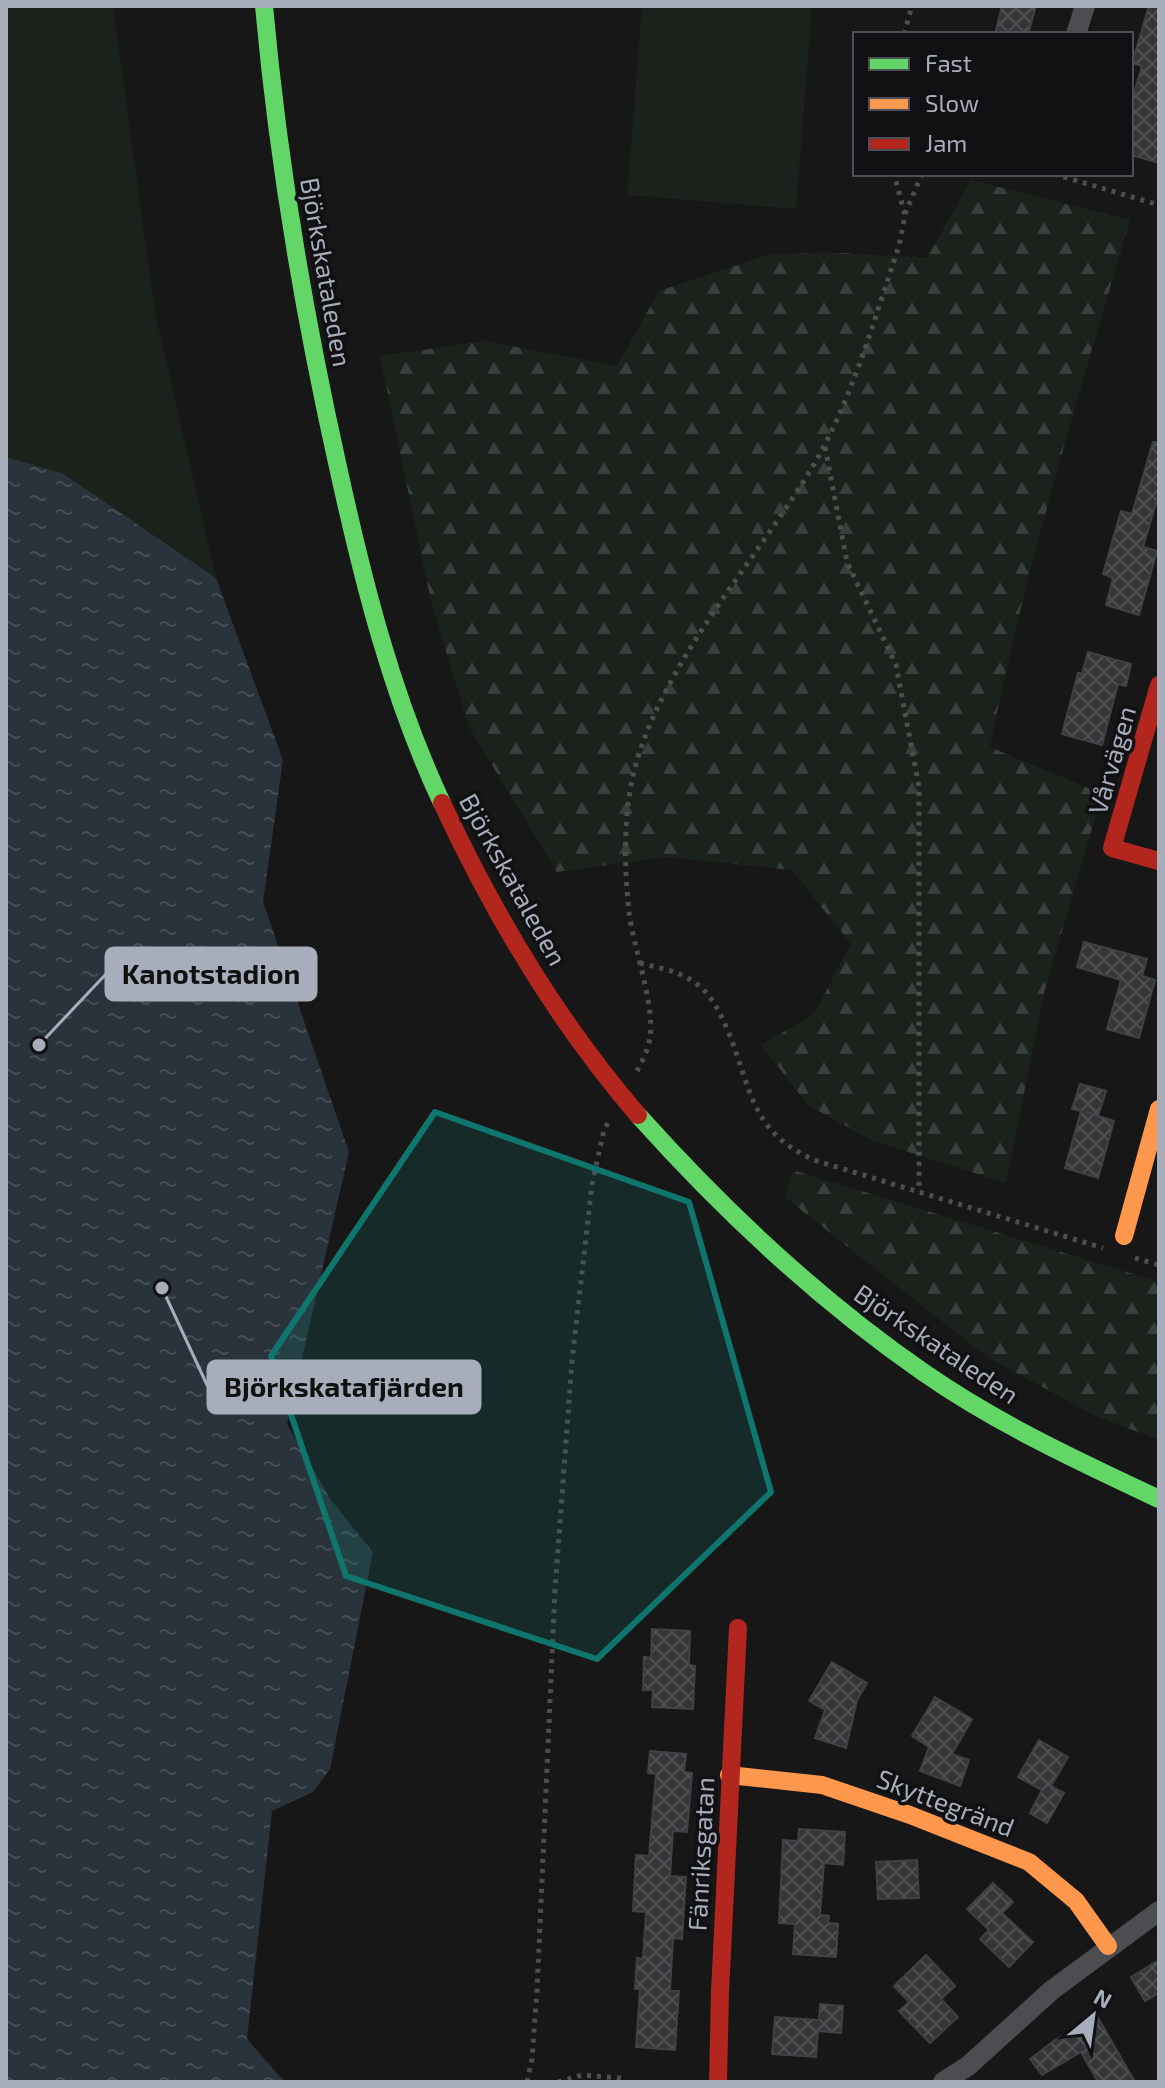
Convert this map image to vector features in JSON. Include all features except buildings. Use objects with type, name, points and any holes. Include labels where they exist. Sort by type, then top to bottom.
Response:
[{"type":"main road","name":"Björkskataleden","points":[[264,6],[278,144],[307,322],[350,523],[379,634],[433,785],[497,912],[574,1032],[653,1133],[709,1195],[797,1275],[923,1372],[989,1413],[1090,1467],[1159,1499]]},
{"type":"main road","name":"Vårvägen","points":[[1159,685],[1112,848],[1159,861]]},
{"type":"main road","points":[[1124,1236],[1159,1109]]},
{"type":"main road","name":"Fänriksgatan","points":[[718,2082],[717,2020],[738,1628]]},
{"type":"main road","name":"Skyttegränd","points":[[729,1775],[822,1785],[910,1815],[1029,1862],[1076,1901],[1108,1946]]},
{"type":"street","points":[[1077,32],[1085,6]]},
{"type":"street","points":[[943,2082],[968,2066],[1052,1990],[1159,1911]]},
{"type":"path","points":[[905,32],[912,6]]},
{"type":"path","points":[[895,176],[905,215]]},
{"type":"path","points":[[636,1073],[650,1037],[640,963],[629,913],[625,837],[630,790],[643,742],[657,708],[698,638],[834,429],[899,246],[905,215],[921,176]]},
{"type":"path","points":[[1061,176],[1159,205]]},
{"type":"path","points":[[824,446],[847,562],[896,665],[919,787],[919,1192]]},
{"type":"path","points":[[640,963],[681,974],[713,1000],[755,1106],[770,1131],[790,1149],[814,1160],[1105,1249]]},
{"type":"path","points":[[527,2082],[537,1991],[555,1590],[572,1361],[592,1184],[608,1123]]},
{"type":"path","points":[[1132,1257],[1159,1265]]},
{"type":"path","points":[[558,2082],[582,2075],[620,2078],[624,2082]]},
{"type":"highlighted area","points":[[435,1112],[689,1202],[771,1492],[597,1659],[346,1576],[271,1356]]},
{"type":"green space","points":[[6,6],[113,6],[155,312],[216,578],[64,474],[6,457]]},
{"type":"green space","points":[[642,6],[812,6],[796,209],[627,195]]},
{"type":"green space","points":[[971,180],[1130,220],[1036,548],[990,747],[1102,794],[1044,993],[1006,1183],[871,1140],[808,1105],[761,1045],[814,1014],[851,944],[792,870],[666,857],[557,872],[469,727],[431,601],[380,356],[486,341],[617,366],[659,291],[771,254],[840,253],[927,258]]},
{"type":"green space","points":[[793,1170],[1159,1282],[1159,1440],[1094,1415],[987,1357],[785,1197]]},
{"type":"water","points":[[6,457],[64,474],[216,578],[283,760],[263,902],[349,1152],[287,1424],[331,1500],[373,1552],[330,1769],[313,1792],[272,1811],[247,2039],[285,2082],[6,2082]]},
{"type":"traffic: fast","points":[[264,6],[294,238],[338,467],[381,638],[408,722],[442,803]]},
{"type":"traffic: fast","points":[[638,1115],[773,1252],[884,1344],[951,1391],[1008,1425],[1159,1499]]},
{"type":"traffic: slow","points":[[1124,1236],[1159,1109]]},
{"type":"traffic: slow","points":[[729,1775],[822,1785],[910,1815],[1029,1862],[1076,1901],[1108,1946]]},
{"type":"traffic: jam","points":[[1159,685],[1112,848],[1159,861]]},
{"type":"traffic: jam","points":[[442,803],[483,886],[529,966],[608,1079],[638,1115]]},
{"type":"traffic: jam","points":[[718,2082],[738,1628]]},
{"type":"place","name":"Kanotstadion","points":[[39,1045]]},
{"type":"place","name":"Björkskatafjärden","points":[[162,1288]]}]
